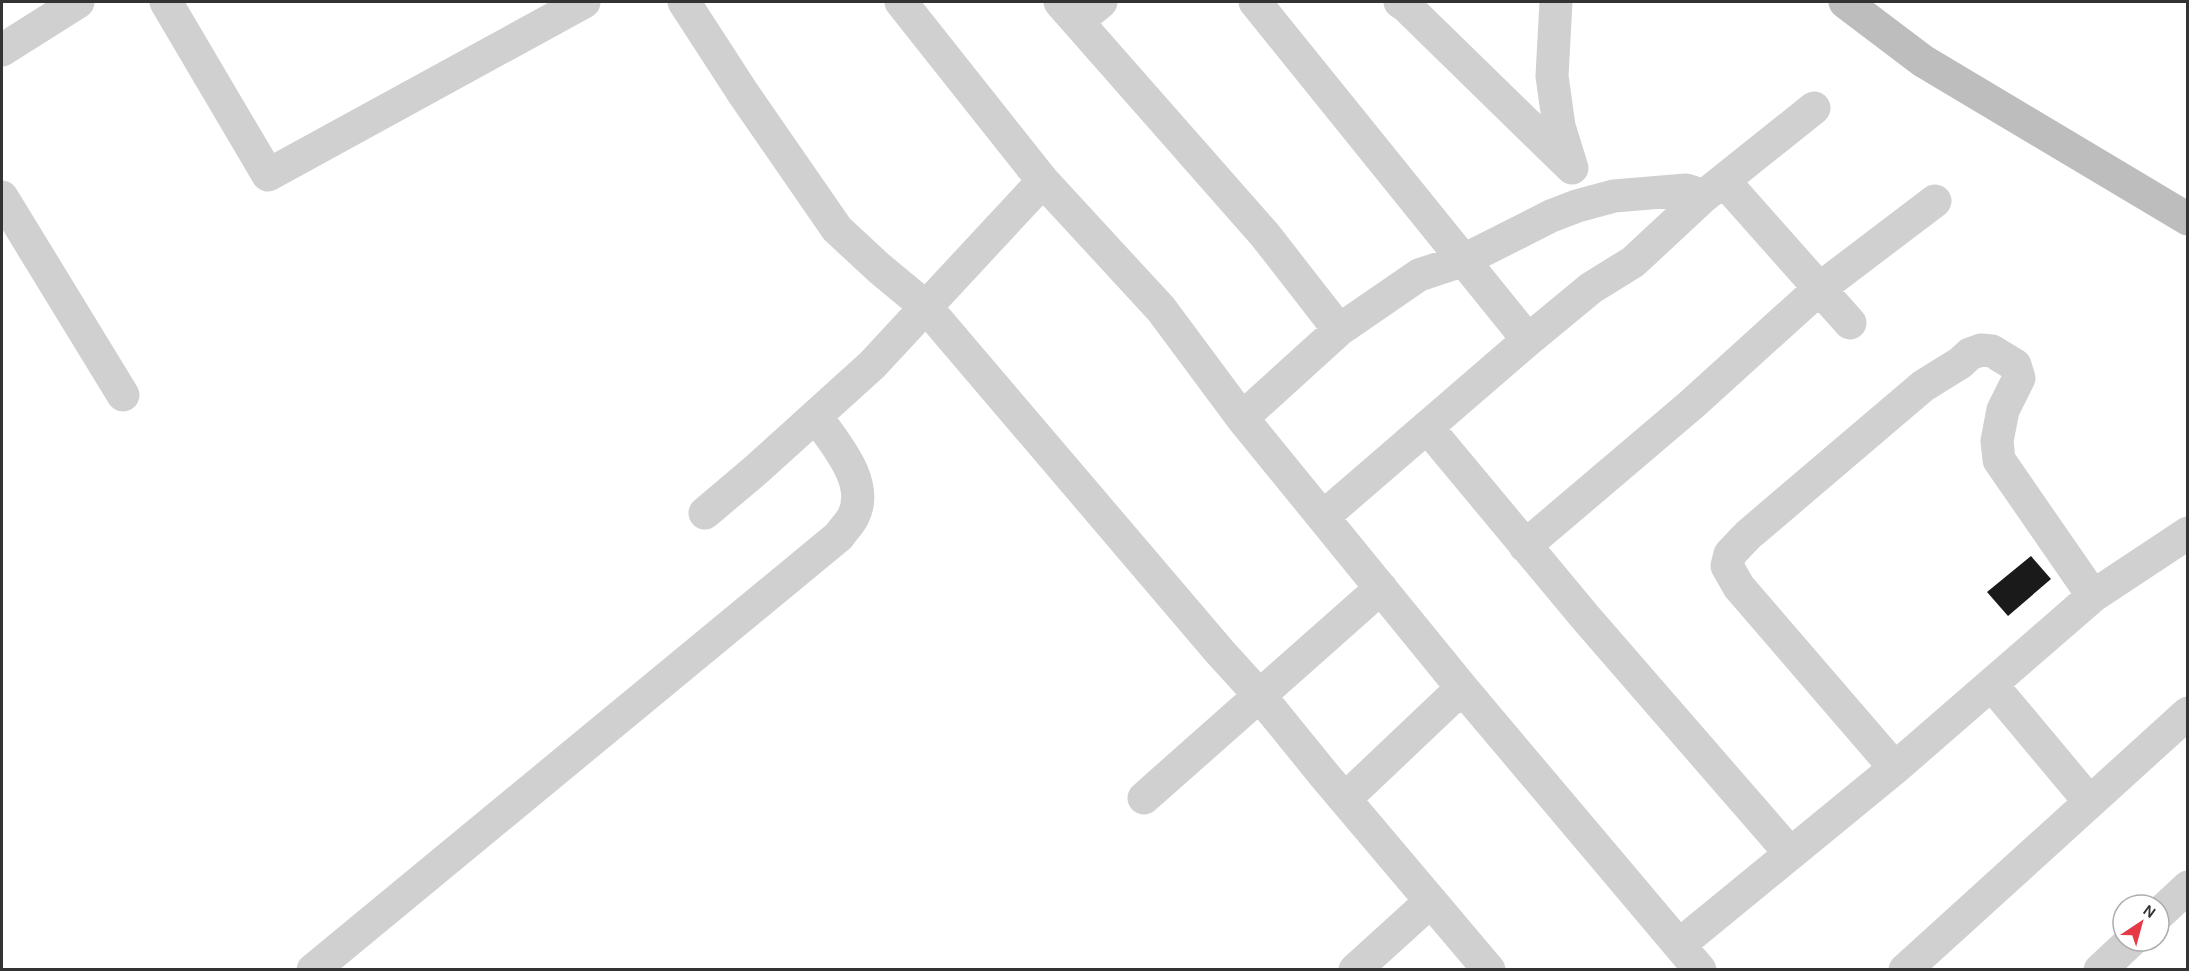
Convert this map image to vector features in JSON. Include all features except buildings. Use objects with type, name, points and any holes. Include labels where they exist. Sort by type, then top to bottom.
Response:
[{"type":"main road","points":[[1845,2],[1923,61],[2187,219]]},
{"type":"street","points":[[2,50],[78,2]]},
{"type":"street","points":[[166,2],[268,175],[584,2]]},
{"type":"street","points":[[684,2],[743,93],[837,229],[926,307],[1260,696],[1489,969]]},
{"type":"street","points":[[900,2],[1043,181],[1161,309],[1242,418],[1462,688],[1700,969]]},
{"type":"street","points":[[1255,2],[1528,340]]},
{"type":"street","points":[[1400,2],[1406,5],[1572,168]]},
{"type":"street","points":[[1556,2],[1552,76],[1558,126],[1583,205]]},
{"type":"street","points":[[1080,8],[1265,235],[1339,330]]},
{"type":"street","points":[[1323,517],[1528,340],[1591,288],[1633,262],[1714,188],[1814,108]]},
{"type":"street","points":[[705,513],[872,365],[1043,181]]},
{"type":"street","points":[[1242,418],[1339,330],[1419,275],[1464,260],[1551,216],[1614,196],[1714,188],[1819,289],[1850,323]]},
{"type":"street","points":[[2,197],[123,395]]},
{"type":"street","points":[[1525,546],[1691,405],[1819,289],[1935,201]]},
{"type":"street","points":[[1895,768],[1739,587],[1727,566],[1730,554],[1748,536],[1923,386],[1960,363],[1970,354],[1981,350],[1992,351],[2015,365],[2019,378],[2003,410],[1997,441],[1999,460],[2093,596]]},
{"type":"street","points":[[313,969],[839,536],[854,516],[858,490],[853,474],[816,416]]},
{"type":"street","points":[[1427,427],[1525,546],[1790,853]]},
{"type":"street","points":[[1679,945],[1895,768],[2093,596],[2187,533]]},
{"type":"street","points":[[1144,798],[1381,588]]},
{"type":"street","points":[[1992,685],[2089,801]]},
{"type":"street","points":[[1345,799],[1462,688]]},
{"type":"street","points":[[1908,968],[2089,801],[2184,723]]},
{"type":"street","points":[[1355,969],[1431,901]]},
{"type":"street","points":[[2100,969],[2118,953]]}]
